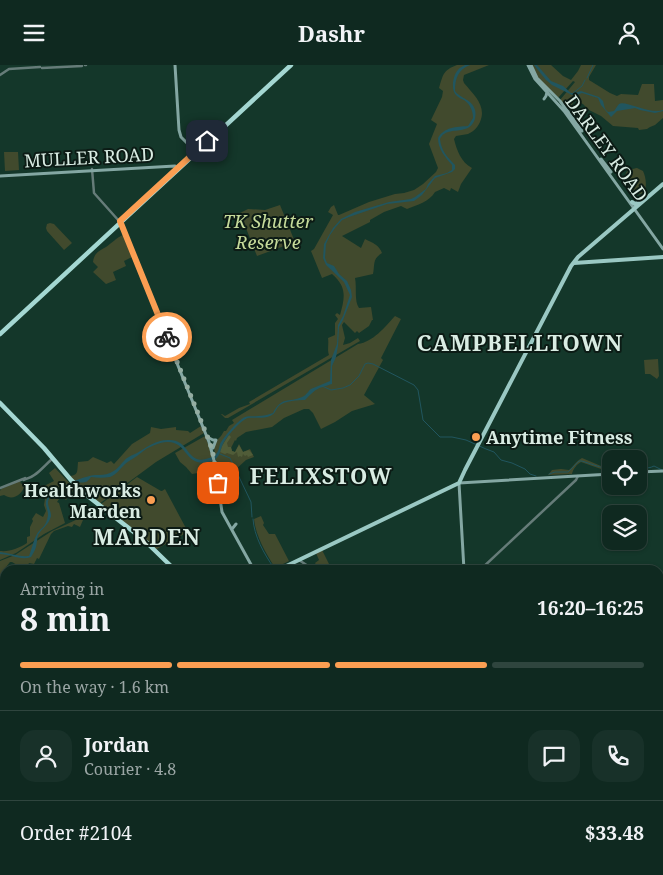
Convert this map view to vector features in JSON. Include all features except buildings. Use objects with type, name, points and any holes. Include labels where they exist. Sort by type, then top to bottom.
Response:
[{"type":"highway","points":[[0,333],[165,180],[194,150],[208,140],[290,65]]},
{"type":"highway","points":[[0,404],[82,493],[140,539],[169,565]]},
{"type":"main road","points":[[175,65],[179,130],[181,137],[194,150]]},
{"type":"main road","name":"DARLEY ROAD","points":[[530,65],[535,79],[557,100]]},
{"type":"main road","name":"DARLEY ROAD","points":[[530,65],[538,79],[557,100],[663,247]]},
{"type":"main road","points":[[547,91],[545,99],[557,100]]},
{"type":"main road","name":"MULLER ROAD","points":[[0,175],[179,166]]},
{"type":"main road","points":[[463,565],[459,483],[558,287],[575,262],[663,183]]},
{"type":"main road","points":[[120,222],[201,416],[214,454]]},
{"type":"main road","points":[[575,262],[663,256]]},
{"type":"main road","points":[[201,416],[205,431]]},
{"type":"main road","points":[[208,436],[216,440],[212,448]]},
{"type":"main road","points":[[210,443],[216,463],[222,512],[251,565]]},
{"type":"main road","points":[[647,471],[662,470]]},
{"type":"main road","points":[[288,565],[439,490],[459,483],[602,474]]},
{"type":"main road","points":[[426,497],[459,483]]},
{"type":"main road","points":[[231,528],[236,524]]},
{"type":"street","points":[[0,75],[9,69],[83,65]]},
{"type":"street","points":[[92,170],[94,193],[120,222]]},
{"type":"street","points":[[0,488],[31,478],[51,460]]},
{"type":"street","points":[[485,565],[575,481],[578,475]]},
{"type":"street","points":[[299,560],[306,565]]},
{"type":"green space","points":[[457,65],[489,65],[464,75],[464,83],[481,106],[482,116],[479,124],[473,131],[456,136],[454,139],[460,156],[472,168],[458,192],[451,188],[450,191],[444,188],[435,192],[422,203],[407,209],[401,206],[384,212],[370,220],[370,222],[342,236],[361,248],[365,239],[377,246],[382,253],[374,262],[373,274],[355,278],[357,305],[359,308],[371,307],[373,320],[369,326],[359,333],[357,331],[355,333],[344,322],[342,325],[345,338],[343,345],[358,338],[360,341],[228,418],[225,418],[221,414],[225,416],[250,404],[249,402],[329,355],[328,338],[335,335],[335,323],[338,319],[335,315],[337,313],[340,315],[344,293],[340,283],[332,274],[322,278],[311,251],[314,249],[333,215],[328,212],[334,205],[339,215],[369,202],[414,190],[436,172],[438,168],[429,144],[437,124],[431,120],[442,97],[443,91],[439,88],[443,76],[446,71]]},
{"type":"green space","points":[[531,65],[551,65],[563,76],[571,80],[581,65],[596,65],[589,80],[617,96],[621,94],[638,95],[642,84],[654,84],[655,101],[663,100],[663,118],[647,129],[639,130],[638,128],[613,126],[583,104],[570,99],[574,102],[571,106],[567,104],[566,106],[560,100],[575,82],[573,81],[558,98],[538,78]]},
{"type":"green space","points":[[4,152],[18,152],[19,170],[5,171]]},
{"type":"green space","points":[[637,168],[643,171],[646,187],[642,193],[634,194],[627,185],[626,173],[631,169]]},
{"type":"green space","name":"TK Shutter Reserve","points":[[280,205],[295,242],[257,256],[240,213],[248,209],[265,210]]},
{"type":"green space","points":[[47,224],[54,224],[72,243],[64,250],[47,231]]},
{"type":"green space","points":[[123,235],[132,257],[124,261],[126,266],[113,272],[116,280],[106,284],[93,272],[98,267],[93,262],[94,259],[99,251]]},
{"type":"green space","points":[[395,316],[401,319],[381,358],[383,360],[364,395],[375,404],[352,411],[321,429],[313,413],[309,409],[304,409],[284,418],[272,427],[246,432],[235,440],[231,448],[235,452],[239,444],[243,452],[250,449],[254,457],[246,460],[234,471],[219,477],[214,443],[234,423],[232,420],[358,344],[369,340]]},
{"type":"green space","points":[[658,359],[659,376],[657,379],[650,374],[645,374],[644,360]]},
{"type":"green space","points":[[201,426],[204,433],[156,462],[99,504],[68,476],[76,474],[78,462],[88,461],[93,457],[107,463],[111,461],[114,464],[132,444],[150,433],[151,427],[161,429],[176,427],[176,430],[188,431],[190,433]]},
{"type":"green space","points":[[229,435],[231,437],[227,443],[232,451],[235,452],[239,445],[243,452],[249,450],[253,455],[248,457],[243,454],[242,457],[238,457],[237,452],[233,455],[220,452]]},
{"type":"green space","points":[[205,436],[212,454],[214,468],[192,474],[180,462],[175,453]]},
{"type":"green space","points":[[582,458],[602,466],[602,469],[581,462],[575,467],[572,474],[548,475],[552,470],[569,470]]},
{"type":"green space","points":[[55,468],[77,491],[68,492],[65,494],[66,500],[61,496],[57,502],[59,503],[65,523],[44,534],[16,553],[0,560],[0,551],[21,547],[27,543],[27,537],[30,536],[32,519],[36,513],[43,517],[46,511],[45,499],[43,497],[47,490],[44,486],[54,481],[49,473]]},
{"type":"green space","points":[[137,477],[161,491],[165,489],[188,532],[155,550],[101,504]]},
{"type":"green space","points":[[20,481],[25,486],[19,494],[14,497],[0,496],[1,489]]},
{"type":"green space","points":[[97,507],[99,510],[83,520],[80,527],[74,524],[72,527],[68,526],[54,531],[39,559],[37,558],[34,564],[17,565],[10,562],[8,565],[0,565],[0,561],[15,555],[52,531],[80,518]]},
{"type":"green space","points":[[261,516],[263,525],[269,534],[275,534],[289,561],[281,565],[273,565],[262,545],[254,519]]},
{"type":"green space","points":[[322,550],[330,565],[316,565],[315,563],[319,560],[316,553]]},
{"type":"water","points":[[465,65],[470,65],[458,75],[455,91],[474,106],[475,119],[468,128],[447,132],[440,139],[443,150],[455,165],[455,169],[452,172],[435,178],[422,195],[414,201],[387,204],[342,220],[330,235],[326,244],[325,258],[327,263],[334,266],[347,281],[352,297],[339,327],[338,346],[332,366],[332,384],[317,389],[305,400],[282,404],[273,414],[270,416],[245,419],[229,435],[215,460],[203,463],[196,462],[174,443],[156,444],[126,463],[110,477],[91,477],[85,482],[62,489],[50,497],[48,504],[51,516],[49,522],[38,535],[36,547],[31,557],[23,558],[0,554],[0,552],[29,556],[36,537],[47,519],[47,499],[63,486],[90,476],[110,473],[128,457],[152,444],[164,440],[180,443],[191,455],[200,460],[214,456],[227,433],[243,418],[273,413],[282,402],[302,397],[311,389],[330,381],[331,360],[337,344],[338,325],[350,295],[344,282],[326,265],[323,258],[324,244],[333,228],[341,219],[355,212],[389,202],[411,199],[426,189],[435,176],[452,170],[452,165],[444,156],[438,138],[447,130],[468,126],[473,118],[472,110],[466,102],[455,94],[453,87],[456,72]]},
{"type":"water","points":[[534,65],[537,65],[551,81],[563,86],[571,93],[581,91],[599,97],[608,112],[614,111],[622,103],[651,111],[663,111],[655,113],[635,108],[617,111],[611,117],[601,105],[598,98],[582,93],[572,95],[552,85]]},
{"type":"waterway","points":[[587,78],[593,65]]},
{"type":"waterway","points":[[572,94],[582,86],[585,80]]},
{"type":"waterway","points":[[322,386],[331,390],[350,385],[359,376],[365,364],[373,364],[414,385],[418,390],[423,420],[440,437],[466,440],[494,452],[501,460],[512,463],[536,476]]},
{"type":"waterway","points":[[220,454],[230,458],[251,502],[252,517]]},
{"type":"waterway","points":[[549,474],[568,472],[579,461],[602,468]]},
{"type":"waterway","points":[[647,468],[654,466],[662,470]]},
{"type":"waterway","points":[[253,519],[260,545],[272,565]]},
{"type":"way so far","points":[[167,337],[210,443],[218,483]]},
{"type":"place","name":"Anytime Fitness","points":[[476,437]]},
{"type":"place","name":"Healthworks Marden","points":[[151,500]]},
{"type":"district","name":"CAMPBELLTOWN","points":[[520,342]]},
{"type":"district","name":"FELIXSTOW","points":[[321,475]]},
{"type":"district","name":"MARDEN","points":[[147,536]]},
{"type":"route","points":[[167,337],[120,221],[207,141]]}]
